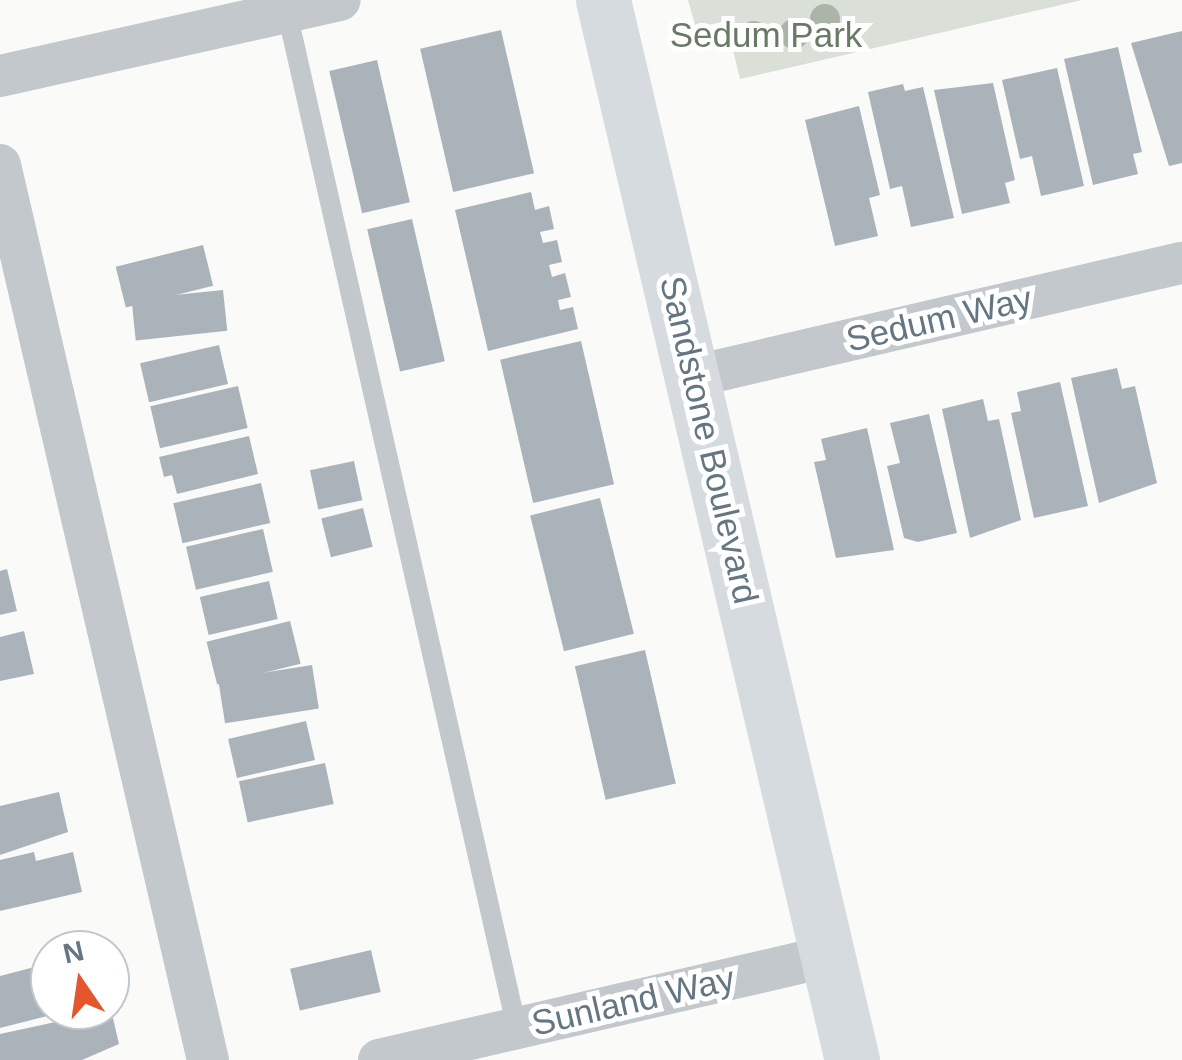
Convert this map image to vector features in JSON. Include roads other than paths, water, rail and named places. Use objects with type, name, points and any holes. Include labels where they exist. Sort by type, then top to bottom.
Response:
[{"type":"street","points":[[0,76],[340,0]]},
{"type":"street","name":"Sandstone Boulevard","points":[[603,0],[695,376],[852,1060]]},
{"type":"street","points":[[0,165],[208,1060]]},
{"type":"street","name":"Sedum Way","points":[[695,376],[1182,263]]},
{"type":"street","name":"Sunland Way","points":[[379,1060],[829,956]]},
{"type":"lane","points":[[287,12],[517,1028]]},
{"type":"park label","name":"Sedum Park","points":[[766,35]]}]
